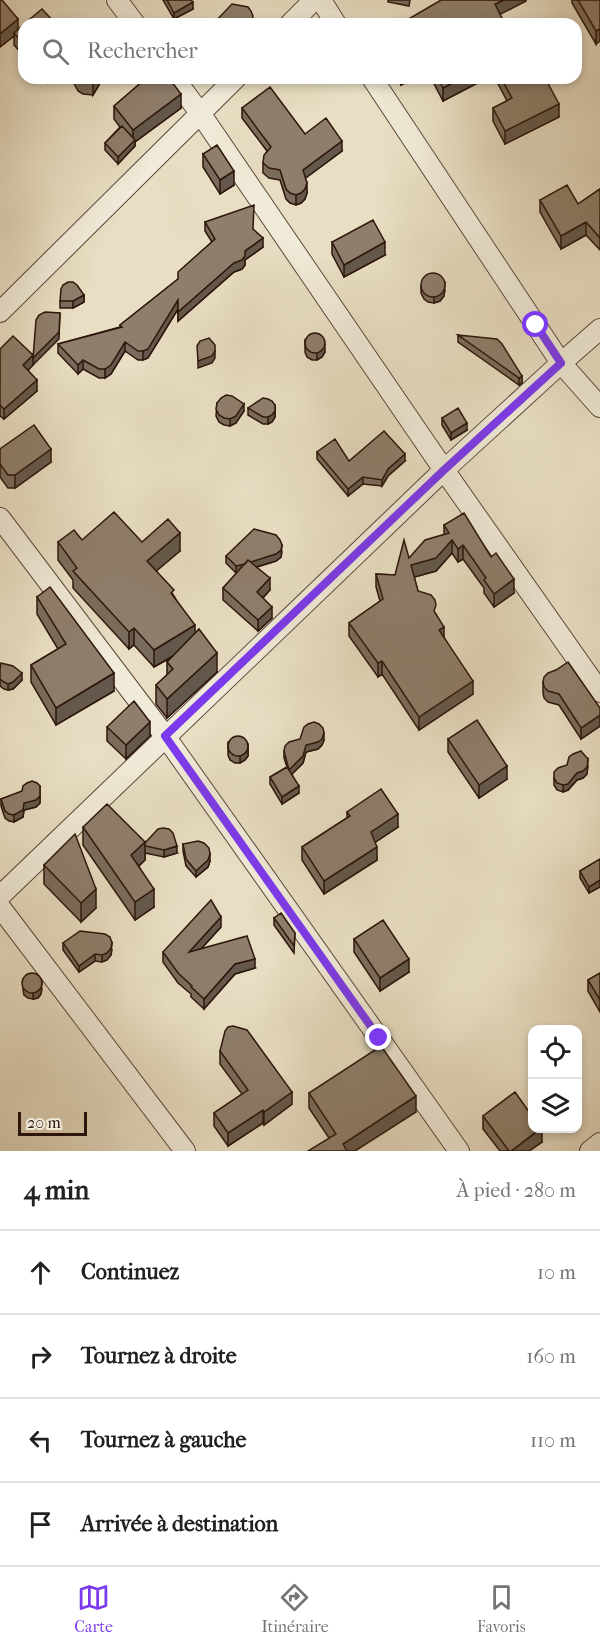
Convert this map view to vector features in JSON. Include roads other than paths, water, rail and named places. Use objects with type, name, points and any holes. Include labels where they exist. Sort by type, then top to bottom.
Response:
[{"type":"street","points":[[117,0],[130,18]]},
{"type":"street","points":[[296,18],[314,0]]},
{"type":"street","points":[[321,0],[332,18]]},
{"type":"street","points":[[178,84],[600,692]]},
{"type":"street","points":[[0,312],[230,84]]},
{"type":"street","points":[[376,84],[561,363],[600,406]]},
{"type":"street","points":[[0,896],[444,470],[600,329]]},
{"type":"street","points":[[0,518],[165,736],[459,1151]]},
{"type":"street","points":[[0,907],[184,1151]]},
{"type":"street","points":[[590,1151],[600,1143]]}]
